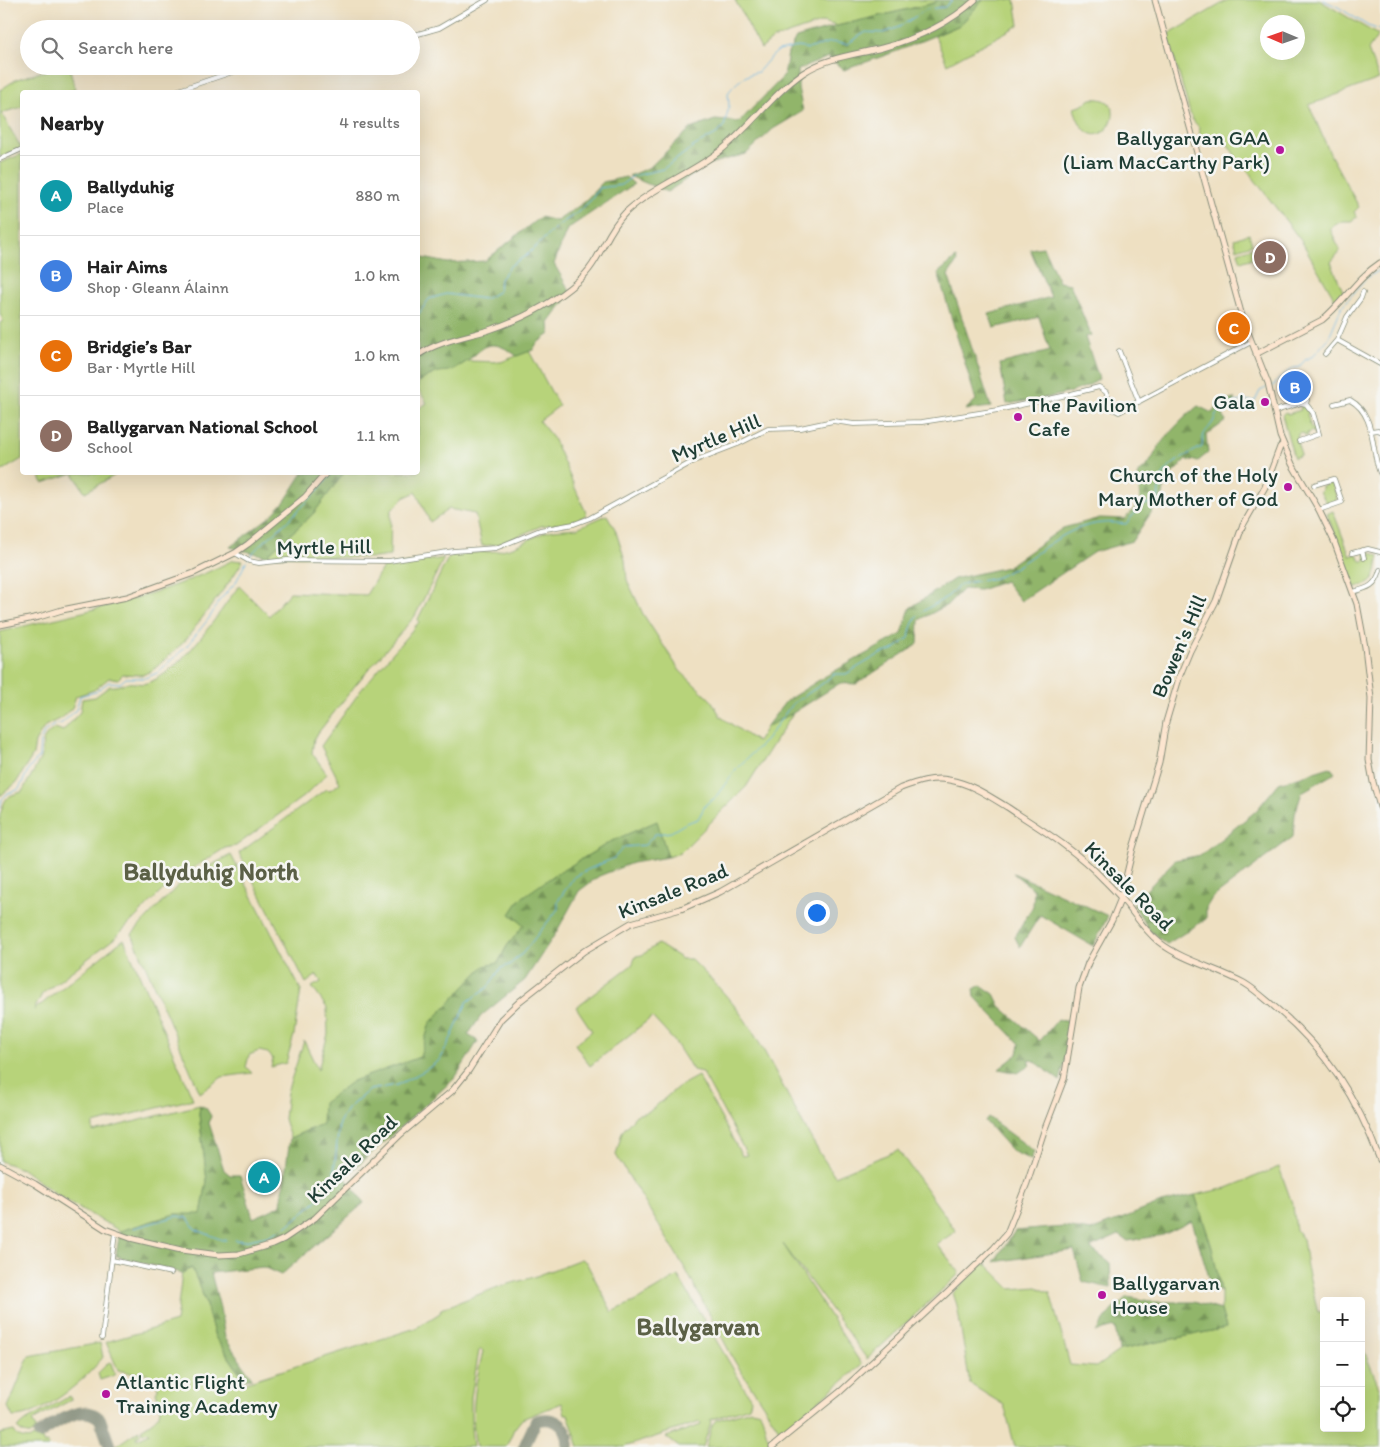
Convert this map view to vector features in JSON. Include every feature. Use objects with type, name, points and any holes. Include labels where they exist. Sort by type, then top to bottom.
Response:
[{"type":"main road","points":[[420,354],[448,342],[510,322],[568,289],[586,273],[612,230],[625,213],[721,150],[779,92],[803,73],[826,61],[896,44],[957,16],[975,0]]},
{"type":"main road","points":[[1155,0],[1231,278],[1251,342],[1269,386],[1283,444],[1334,541],[1353,592],[1369,673],[1371,698],[1369,760],[1372,782],[1380,807]]},
{"type":"main road","points":[[1256,354],[1322,320],[1331,313],[1367,273],[1380,264]]},
{"type":"main road","name":"Bowen's Hill","points":[[772,1447],[841,1391],[947,1293],[1007,1233],[1064,1079],[1074,1013],[1082,979],[1088,963],[1115,915],[1121,898],[1159,763],[1166,722],[1180,675],[1190,651],[1216,601],[1242,527],[1264,487],[1280,447],[1283,444]]},
{"type":"main road","points":[[0,626],[62,610],[115,600],[180,579],[235,553],[276,523],[305,497],[324,475]]},
{"type":"main road","name":"Kinsale Road","points":[[0,1165],[35,1184],[104,1229],[166,1247],[219,1255],[252,1252],[284,1239],[315,1218],[396,1140],[452,1091],[469,1070],[501,1019],[520,1001],[584,951],[631,923],[681,909],[720,892],[901,788],[924,780],[942,779],[971,786],[1029,821],[1094,870],[1159,942],[1169,949],[1245,984],[1291,1020],[1320,1050],[1336,1072],[1358,1111],[1380,1160]]},
{"type":"street","points":[[420,33],[439,28],[487,0]]},
{"type":"street","points":[[179,90],[223,75]]},
{"type":"street","points":[[0,159],[20,150]]},
{"type":"street","points":[[1326,354],[1337,340],[1347,317],[1361,298],[1363,292]]},
{"type":"street","points":[[1356,296],[1361,298]]},
{"type":"street","points":[[1337,340],[1380,364]]},
{"type":"street","name":"Myrtle Hill","points":[[235,553],[247,560],[259,563],[287,560],[378,562],[454,551],[496,548],[540,530],[574,524],[590,518],[694,461],[738,444],[768,429],[800,428],[833,421],[854,424],[922,422],[998,410],[1068,395],[1099,386],[1106,392],[1110,404],[1116,412],[1122,411],[1251,342]]},
{"type":"street","points":[[1119,351],[1139,402]]},
{"type":"street","points":[[1302,387],[1307,400],[1306,404]]},
{"type":"street","points":[[1334,404],[1350,400],[1357,404],[1368,418],[1380,473]]},
{"type":"street","points":[[1275,411],[1301,403],[1306,404],[1313,412],[1319,434],[1299,441]]},
{"type":"street","points":[[1340,403],[1342,409]]},
{"type":"street","points":[[1371,431],[1380,431]]},
{"type":"street","points":[[1319,510],[1342,502],[1334,479],[1316,484],[1320,490]]},
{"type":"street","points":[[1352,553],[1368,549],[1380,552]]},
{"type":"street","points":[[1362,550],[1364,558]]},
{"type":"street","points":[[1353,592],[1369,588],[1375,584],[1380,570]]},
{"type":"street","points":[[102,1338],[115,1233]]},
{"type":"street","points":[[112,1260],[171,1274]]},
{"type":"green space","points":[[735,0],[937,0],[934,3],[837,26],[823,22],[773,39],[761,49]]},
{"type":"green space","points":[[937,0],[983,0],[960,25],[897,51],[844,70],[828,57],[798,70],[798,88],[803,111],[773,129],[746,154],[709,164],[667,192],[629,176],[650,167],[690,129],[715,120],[739,122],[784,76],[788,53],[796,38],[837,26],[934,3]]},
{"type":"green space","points":[[983,0],[1015,0],[1019,25],[947,64],[935,36],[960,25]]},
{"type":"green space","name":"Ballygarvan GAA (Liam MacCarthy Park)","points":[[1228,0],[1319,0],[1378,35],[1368,50],[1379,79],[1309,105],[1331,156],[1359,207],[1354,212],[1357,217],[1351,221],[1342,221],[1330,228],[1340,251],[1331,262],[1344,294],[1336,301],[1302,242],[1222,136],[1199,144],[1199,128],[1192,120],[1168,35]]},
{"type":"green space","points":[[31,75],[71,75],[75,89],[20,90],[20,108],[1,113],[20,146],[20,150],[0,157],[0,90],[17,79]]},
{"type":"green space","points":[[1091,99],[1105,101],[1112,108],[1113,117],[1108,127],[1101,133],[1092,134],[1082,127],[1074,108],[1081,106]]},
{"type":"green space","points":[[20,155],[20,460],[0,472],[0,323],[3,321],[0,314],[0,163]]},
{"type":"green space","points":[[626,177],[634,184],[567,229],[554,264],[571,293],[549,323],[550,334],[537,343],[533,350],[517,356],[496,345],[489,345],[464,364],[448,371],[430,375],[420,381],[420,257],[448,263],[485,261],[540,217],[557,221],[583,203],[603,182]]},
{"type":"green space","points":[[1249,234],[1252,244],[1237,249],[1234,239]]},
{"type":"green space","points":[[1043,247],[1059,282],[1070,284],[1091,335],[1085,337],[1099,379],[1090,385],[1067,393],[1007,404],[1000,364],[1050,351],[1039,317],[994,328],[989,314],[1051,297],[1030,249]]},
{"type":"green space","points":[[1253,247],[1255,257],[1241,262],[1238,252]]},
{"type":"green space","points":[[956,258],[957,262],[948,275],[991,407],[965,410],[976,400],[938,273]]},
{"type":"green space","points":[[529,351],[559,406],[539,421],[553,438],[587,515],[571,522],[541,526],[500,544],[482,546],[475,514],[449,509],[430,522],[416,492],[405,497],[391,511],[390,556],[375,558],[266,556],[313,514],[342,475],[420,475],[420,408],[427,403],[420,392],[420,381],[437,372],[452,370],[468,361],[501,362]]},
{"type":"green space","points":[[1235,399],[1223,415],[1226,421],[1206,435],[1208,453],[1198,461],[1186,460],[1165,481],[1163,495],[1132,541],[1094,552],[1021,601],[1005,581],[980,590],[963,589],[947,605],[919,620],[918,644],[856,684],[840,683],[793,713],[766,727],[786,701],[824,677],[902,634],[910,608],[954,579],[1007,567],[1063,528],[1100,518],[1125,519],[1140,502],[1138,473],[1149,463],[1162,442],[1198,406],[1212,413],[1221,401]]},
{"type":"green space","points":[[1303,405],[1310,412],[1307,414],[1311,428],[1315,427],[1316,432],[1314,434],[1313,431],[1307,433],[1306,437],[1303,433],[1298,434],[1297,443],[1301,455],[1294,458],[1282,415],[1285,412],[1288,414],[1301,410],[1300,406]]},
{"type":"green space","points":[[39,475],[67,475],[43,483]]},
{"type":"green space","points":[[74,475],[115,475],[85,492]]},
{"type":"green space","points":[[302,475],[342,475],[313,514],[266,556],[230,547],[271,516],[285,501]]},
{"type":"green space","points":[[1332,483],[1337,498],[1336,501],[1327,503],[1320,492],[1322,486]]},
{"type":"green space","points":[[1333,511],[1350,556],[1357,554],[1361,561],[1365,561],[1366,551],[1379,556],[1374,578],[1368,584],[1355,587],[1327,514]]},
{"type":"green space","points":[[607,515],[615,529],[625,560],[627,580],[643,614],[680,671],[711,700],[721,717],[757,742],[766,727],[793,713],[746,787],[680,853],[668,857],[656,822],[612,841],[550,878],[525,925],[507,946],[498,963],[430,1023],[420,1057],[389,1069],[322,1124],[290,1138],[284,1119],[287,1092],[304,1041],[318,1070],[328,1034],[327,1008],[312,987],[321,982],[317,975],[306,983],[239,853],[326,789],[330,790],[340,783],[321,746],[361,690],[419,622],[418,619],[447,560],[451,556],[498,551],[513,547],[545,532],[577,528]]},
{"type":"green space","points":[[444,558],[415,616],[357,683],[314,738],[312,753],[327,774],[308,793],[236,846],[225,848],[171,882],[116,937],[42,994],[34,1010],[124,939],[193,1099],[93,1124],[93,1132],[200,1105],[199,1114],[207,1181],[201,1215],[175,1214],[120,1231],[62,1198],[22,1169],[0,1161],[0,815],[6,799],[22,792],[39,761],[45,737],[55,728],[63,731],[80,712],[82,699],[95,697],[110,686],[147,683],[160,677],[173,667],[198,641],[239,586],[269,616],[290,592],[366,595],[383,567]]},
{"type":"green space","points":[[233,560],[243,561],[184,642],[152,671],[142,675],[123,674],[118,679],[109,678],[94,690],[76,696],[72,708],[61,718],[45,726],[35,742],[33,755],[16,783],[0,796],[0,632],[119,603],[177,584]]},
{"type":"green space","points":[[1330,767],[1335,773],[1302,792],[1295,814],[1293,837],[1212,898],[1206,908],[1206,919],[1167,944],[1150,931],[1133,904],[1175,860],[1201,855],[1256,811],[1279,783]]},
{"type":"green space","points":[[657,821],[668,857],[632,863],[599,876],[579,891],[557,931],[525,980],[481,1016],[468,1035],[478,1041],[455,1078],[345,1177],[364,1203],[281,1275],[263,1267],[211,1273],[225,1338],[252,1378],[244,1379],[215,1337],[203,1295],[192,1268],[182,1273],[116,1256],[120,1231],[175,1214],[201,1214],[207,1181],[199,1114],[200,1105],[206,1108],[211,1116],[209,1123],[224,1170],[230,1175],[240,1175],[253,1218],[281,1205],[290,1138],[322,1124],[323,1103],[353,1081],[420,1057],[430,1023],[484,966],[498,963],[507,946],[524,925],[510,914],[520,899],[550,878],[612,841]]},
{"type":"green space","points":[[231,855],[301,990],[294,1035],[286,1063],[271,1067],[273,1059],[268,1053],[259,1051],[249,1055],[246,1067],[252,1073],[222,1077],[200,1093],[132,934],[184,879]]},
{"type":"green space","points":[[1013,873],[1108,916],[1093,946],[1040,915],[1020,947],[1015,937],[1033,906],[1034,890]]},
{"type":"green space","points":[[658,944],[682,959],[691,959],[738,1010],[762,1047],[812,1140],[835,1176],[898,1150],[956,1231],[937,1244],[959,1272],[957,1276],[867,1359],[783,1244],[862,1365],[781,1432],[735,1362],[686,1270],[616,1155],[622,1132],[636,1115],[650,1111],[678,1087],[698,1076],[742,1156],[747,1155],[702,1072],[693,1070],[675,1042],[652,1017],[590,1066],[575,1044],[592,1031],[576,1007],[632,965],[636,956],[642,955]]},
{"type":"green space","points":[[981,985],[994,994],[1000,1006],[1040,1041],[1058,1019],[1069,1022],[1064,1065],[1060,1081],[1033,1060],[1028,1061],[1030,1065],[1018,1073],[999,1069],[1018,1054],[1020,1044],[975,997],[974,989]]},
{"type":"green space","points":[[988,1117],[1034,1151],[1031,1160],[1012,1151],[985,1121]]},
{"type":"green space","points":[[1279,1167],[1293,1206],[1296,1230],[1303,1239],[1307,1267],[1318,1312],[1320,1312],[1320,1432],[1365,1432],[1365,1353],[1380,1390],[1380,1447],[1015,1447],[1004,1405],[970,1384],[957,1305],[953,1293],[983,1264],[987,1265],[1011,1289],[1037,1287],[1050,1293],[1070,1365],[1096,1367],[1120,1350],[1226,1328],[1221,1310],[1221,1291],[1212,1248],[1195,1195],[1227,1188]]},
{"type":"green space","points":[[1195,1195],[1212,1248],[1221,1291],[1212,1287],[1192,1221],[1163,1235],[1128,1241],[1119,1235],[1090,1248],[1110,1263],[1111,1288],[1083,1282],[1074,1250],[994,1262],[1015,1231],[1064,1227],[1091,1231],[1161,1203]]},
{"type":"green space","points":[[581,1259],[586,1262],[612,1312],[638,1300],[678,1276],[751,1399],[749,1407],[710,1420],[703,1447],[679,1447],[666,1437],[701,1425],[700,1422],[624,1447],[579,1447],[568,1414],[565,1414],[562,1403],[522,1419],[514,1429],[506,1447],[476,1447],[473,1411],[483,1351],[481,1349],[479,1351],[471,1397],[473,1447],[114,1447],[139,1430],[141,1434],[136,1436],[137,1439],[150,1433],[148,1431],[143,1433],[141,1429],[156,1418],[159,1414],[160,1405],[156,1392],[158,1389],[157,1383],[147,1373],[131,1373],[118,1370],[106,1342],[176,1322],[182,1273],[192,1268],[203,1295],[215,1337],[244,1379],[243,1383],[416,1328],[440,1313],[441,1309],[498,1287],[534,1277]]},
{"type":"green space","points":[[1127,1297],[1156,1302],[1194,1302],[1221,1310],[1226,1328],[1119,1350],[1115,1327],[1096,1332],[1112,1310]]},
{"type":"green space","points":[[100,1343],[103,1357],[75,1386],[36,1411],[24,1416],[13,1417],[8,1407],[29,1356]]},
{"type":"green space","points":[[109,1362],[115,1375],[100,1380],[98,1373]]},
{"type":"green space","points":[[70,1396],[71,1400],[32,1421],[38,1432],[26,1434],[17,1428],[27,1420]]},
{"type":"green space","points":[[751,1410],[760,1412],[762,1416],[766,1434],[771,1442],[765,1447],[706,1447],[712,1425],[716,1420]]},
{"type":"green space","points":[[14,1431],[19,1437],[25,1439],[40,1435],[44,1444],[47,1442],[49,1447],[0,1447],[0,1434]]},
{"type":"waterway","points":[[420,312],[429,299],[446,294],[485,299],[499,291],[500,279],[511,265],[527,255],[557,226],[577,213],[591,200],[599,188],[621,185],[633,176],[663,169],[693,147],[716,134],[724,127],[729,106],[728,93],[741,80],[758,72],[778,51],[798,47],[808,49],[831,42],[847,44],[866,32],[883,33],[899,27],[927,9],[945,7],[952,0]]},
{"type":"waterway","points":[[1323,0],[1368,26],[1380,30]]},
{"type":"waterway","points":[[1270,387],[1293,368],[1299,367],[1305,360],[1313,356],[1328,339],[1342,306],[1368,277],[1380,270]]},
{"type":"waterway","points":[[235,1240],[244,1241],[268,1236],[286,1227],[329,1190],[334,1173],[339,1123],[347,1109],[369,1090],[397,1085],[440,1060],[467,1002],[487,988],[501,968],[509,965],[522,954],[558,909],[558,901],[573,878],[614,858],[624,847],[645,845],[655,834],[671,832],[686,823],[698,819],[706,804],[715,798],[736,769],[766,740],[792,704],[834,674],[846,674],[880,654],[893,650],[909,638],[914,622],[922,612],[948,596],[958,587],[969,582],[1000,576],[1073,530],[1089,525],[1106,523],[1126,524],[1139,507],[1158,500],[1161,479],[1168,469],[1178,460],[1202,447],[1204,435],[1220,409],[1232,403],[1255,401],[1260,391],[1266,388]]},
{"type":"waterway","points":[[248,559],[259,546],[307,502],[330,475]]},
{"type":"waterway","points":[[0,808],[2,799],[19,789],[29,769],[39,757],[40,741],[45,731],[54,725],[62,723],[76,710],[80,696],[95,692],[109,682],[120,683],[126,678],[145,678],[157,673],[186,647],[210,617],[219,601],[236,582],[246,562]]},
{"type":"waterway","points":[[134,1228],[178,1216],[188,1218],[195,1229],[226,1240]]},
{"type":"taxiway","points":[[39,1434],[69,1416],[85,1412],[93,1414],[100,1419],[110,1447]]},
{"type":"taxiway","points":[[524,1447],[536,1421],[543,1420],[555,1421],[564,1428],[567,1434],[568,1447]]},
{"type":"place","name":"Ballygarvan GAA (Liam MacCarthy Park)","points":[[1280,150]]},
{"type":"place","name":"Ballygarvan National School","points":[[1270,257]]},
{"type":"place","name":"Bridgie’s Bar","points":[[1234,328]]},
{"type":"place","name":"Hair Aims","points":[[1295,387]]},
{"type":"place","name":"Gala","points":[[1265,402]]},
{"type":"place","name":"The Pavilion Cafe","points":[[1018,417]]},
{"type":"place","name":"Church of the Holy Mary Mother of God","points":[[1288,487]]},
{"type":"place","name":"Ballyduhig","points":[[264,1177]]},
{"type":"place","name":"Ballygarvan House","points":[[1102,1295]]},
{"type":"place","name":"Atlantic Flight Training Academy","points":[[106,1394]]},
{"type":"district","name":"Ballyduhig North","points":[[211,872]]},
{"type":"district","name":"Ballygarvan","points":[[698,1327]]}]
